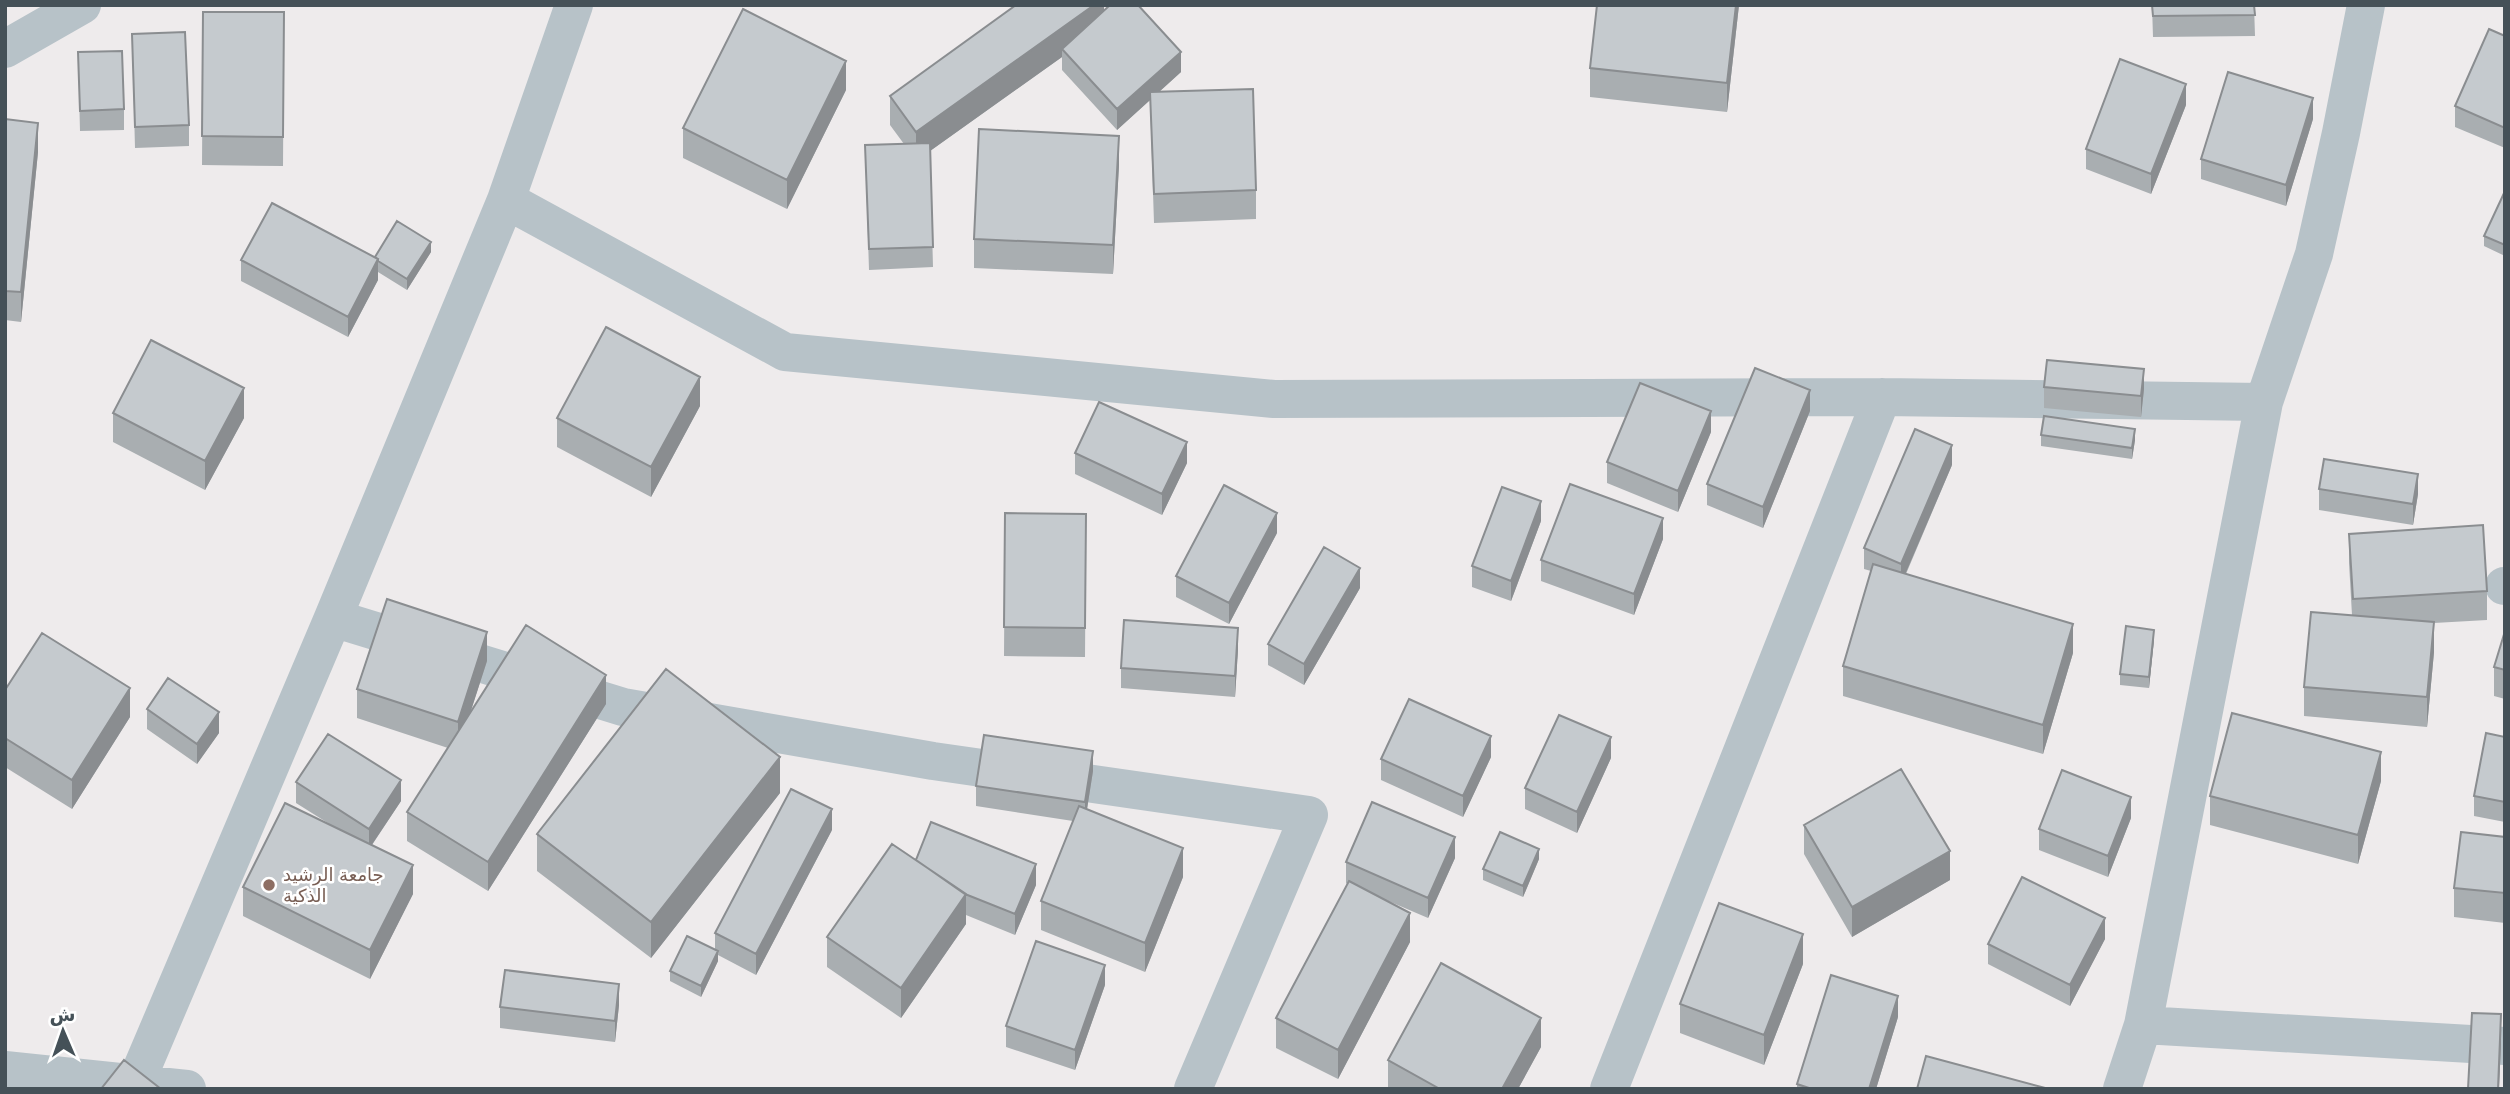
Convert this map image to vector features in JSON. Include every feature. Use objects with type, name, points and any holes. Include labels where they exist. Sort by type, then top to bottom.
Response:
[{"type":"street","points":[[136,1082],[333,618],[506,200],[574,5]]},
{"type":"street","points":[[2122,1089],[2143,1024],[2264,402],[2314,254],[2366,5]]},
{"type":"street","points":[[5,50],[74,7]]},
{"type":"street","points":[[506,200],[785,352],[1274,399],[1882,397],[2264,402]]},
{"type":"street","points":[[1609,1089],[1882,397]]},
{"type":"street","points":[[333,618],[623,707],[933,761],[1308,815],[1193,1089]]},
{"type":"street","points":[[2143,1024],[2505,1046]]},
{"type":"street","points":[[5,1070],[187,1089]]},
{"type":"building","points":[[1016,5],[1094,5],[916,132],[890,96]]},
{"type":"building","points":[[1110,5],[1138,5],[1181,52],[1117,109],[1062,49]]},
{"type":"building","points":[[1597,5],[1736,5],[1727,83],[1590,68]]},
{"type":"building","points":[[2152,5],[2254,5],[2255,15],[2153,16]]},
{"type":"building","points":[[743,9],[846,61],[787,180],[683,128]]},
{"type":"building","points":[[203,12],[284,12],[283,137],[202,136]]},
{"type":"building","points":[[2489,29],[2505,36],[2505,128],[2455,106]]},
{"type":"building","points":[[185,32],[189,125],[135,127],[132,34]]},
{"type":"building","points":[[122,51],[124,109],[80,111],[78,52]]},
{"type":"building","points":[[2120,59],[2186,84],[2151,174],[2086,149]]},
{"type":"building","points":[[2228,72],[2313,98],[2286,185],[2201,159]]},
{"type":"building","points":[[1253,89],[1256,190],[1154,194],[1150,92]]},
{"type":"building","points":[[5,119],[38,123],[21,292],[5,291]]},
{"type":"building","points":[[979,129],[1119,136],[1113,245],[974,239]]},
{"type":"building","points":[[930,143],[933,247],[869,249],[865,145]]},
{"type":"building","points":[[2505,191],[2505,245],[2484,236]]},
{"type":"building","points":[[272,203],[378,259],[348,317],[241,260]]},
{"type":"building","points":[[397,221],[431,242],[407,279],[375,257]]},
{"type":"building","points":[[606,327],[700,377],[651,467],[557,418]]},
{"type":"building","points":[[151,340],[244,388],[205,461],[113,413]]},
{"type":"building","points":[[2047,360],[2144,369],[2141,396],[2044,387]]},
{"type":"building","points":[[1755,368],[1810,390],[1763,507],[1707,484]]},
{"type":"building","points":[[1640,383],[1711,411],[1678,491],[1607,462]]},
{"type":"building","points":[[1099,402],[1187,442],[1162,494],[1075,453]]},
{"type":"building","points":[[2044,416],[2135,429],[2132,448],[2041,435]]},
{"type":"building","points":[[1915,429],[1952,445],[1901,564],[1864,548]]},
{"type":"building","points":[[2324,459],[2418,474],[2413,504],[2319,489]]},
{"type":"building","points":[[1570,484],[1663,518],[1634,594],[1541,560]]},
{"type":"building","points":[[1224,485],[1277,513],[1229,603],[1176,576]]},
{"type":"building","points":[[1502,487],[1541,501],[1511,581],[1472,566]]},
{"type":"building","points":[[1005,513],[1086,514],[1085,628],[1004,627]]},
{"type":"building","points":[[2483,525],[2487,591],[2353,599],[2349,534]]},
{"type":"building","points":[[1324,547],[1360,568],[1304,664],[1268,644]]},
{"type":"building","points":[[1873,564],[2073,624],[2043,725],[1843,666]]},
{"type":"building","points":[[387,599],[487,632],[458,722],[357,689]]},
{"type":"building","points":[[2311,612],[2434,622],[2427,697],[2304,687]]},
{"type":"building","points":[[1124,620],[1238,628],[1235,676],[1121,668]]},
{"type":"building","points":[[526,625],[606,675],[488,862],[407,812]]},
{"type":"building","points":[[2126,626],[2154,630],[2149,677],[2120,674]]},
{"type":"building","points":[[2505,631],[2505,670],[2494,667]]},
{"type":"building","points":[[42,633],[130,688],[72,780],[5,738],[5,690]]},
{"type":"building","points":[[666,669],[780,757],[651,922],[537,834]]},
{"type":"building","points":[[168,678],[219,712],[197,744],[147,709]]},
{"type":"building","points":[[1409,699],[1491,736],[1463,796],[1381,759]]},
{"type":"building","points":[[2232,713],[2381,752],[2358,835],[2210,796]]},
{"type":"building","points":[[1559,715],[1611,737],[1577,812],[1525,788]]},
{"type":"building","points":[[2486,733],[2505,737],[2505,802],[2474,796]]},
{"type":"building","points":[[328,734],[401,780],[369,829],[296,782]]},
{"type":"building","points":[[984,735],[1093,751],[1085,802],[976,786]]},
{"type":"building","points":[[1901,769],[1950,851],[1852,907],[1804,825]]},
{"type":"building","points":[[2062,770],[2131,797],[2108,856],[2039,829]]},
{"type":"building","points":[[791,789],[832,809],[756,954],[715,933]]},
{"type":"building","points":[[1372,802],[1455,837],[1428,898],[1346,862]]},
{"type":"building","points":[[285,803],[413,865],[370,950],[243,887]]},
{"type":"building","points":[[1079,806],[1183,848],[1145,943],[1041,901]]},
{"type":"building","points":[[931,822],[1036,864],[1015,914],[965,894],[916,860]]},
{"type":"building","points":[[1500,832],[1539,849],[1523,886],[1483,869]]},
{"type":"building","points":[[2461,832],[2505,837],[2505,893],[2454,888]]},
{"type":"building","points":[[892,844],[966,894],[901,988],[827,937]]},
{"type":"building","points":[[2022,877],[2105,918],[2070,985],[1988,944]]},
{"type":"building","points":[[1349,881],[1410,913],[1338,1050],[1276,1018]]},
{"type":"building","points":[[1719,903],[1803,934],[1764,1035],[1680,1004]]},
{"type":"building","points":[[687,936],[718,951],[701,986],[670,971]]},
{"type":"building","points":[[1036,941],[1105,965],[1075,1050],[1006,1026]]},
{"type":"building","points":[[1441,963],[1541,1018],[1502,1089],[1440,1089],[1388,1060]]},
{"type":"building","points":[[505,970],[619,984],[615,1021],[500,1007]]},
{"type":"building","points":[[1831,975],[1898,996],[1869,1089],[1812,1089],[1797,1084]]},
{"type":"building","points":[[2472,1013],[2501,1014],[2498,1089],[2468,1089]]},
{"type":"building","points":[[1926,1056],[2049,1089],[1917,1089]]},
{"type":"building","points":[[124,1060],[161,1089],[101,1089]]},
{"type":"place","name":"جامعة الرشيد الذكية","points":[[269,885]]}]
